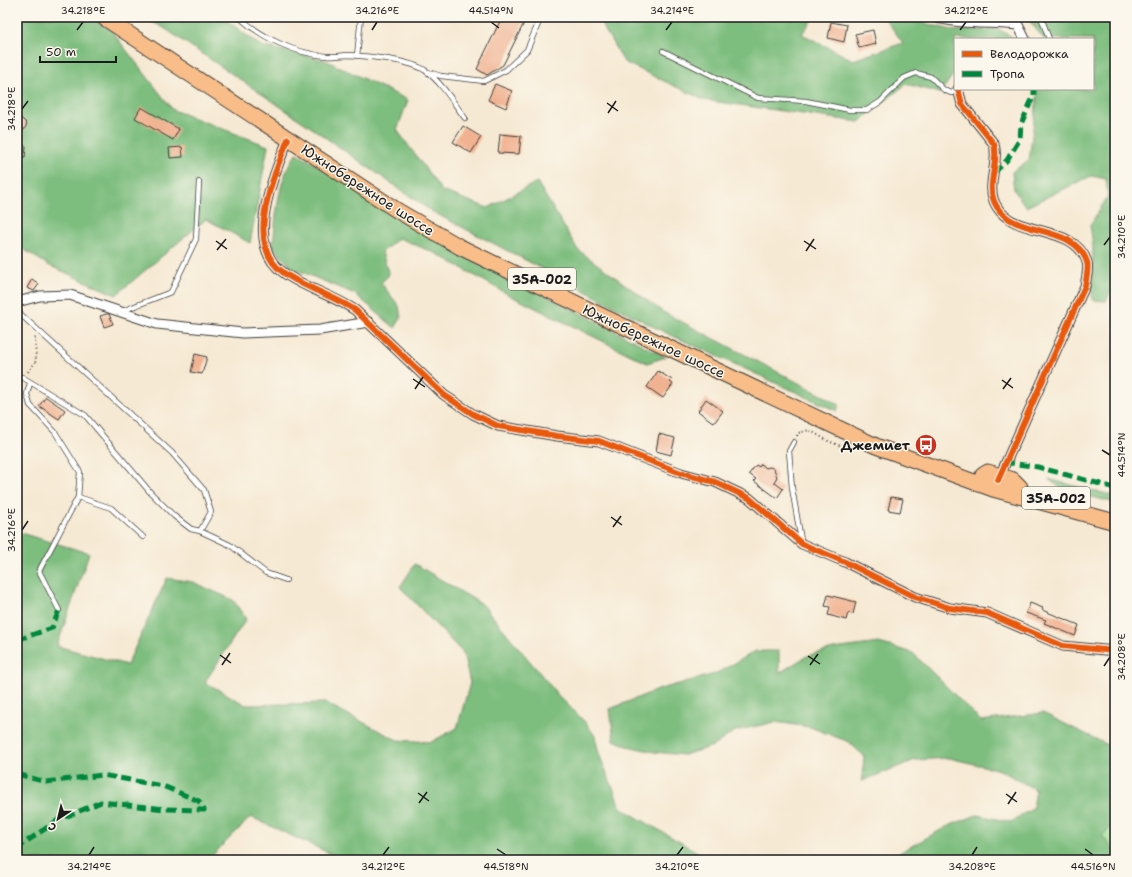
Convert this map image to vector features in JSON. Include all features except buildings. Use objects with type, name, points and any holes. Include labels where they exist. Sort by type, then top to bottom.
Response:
[{"type":"highway","name":"Южнобережное шоссе","points":[[103,17],[398,211],[460,247],[876,446],[993,489],[1022,493],[1115,514]]},
{"type":"highway","name":"Южнобережное шоссе","points":[[118,17],[203,71],[403,204],[465,241],[611,313],[880,438],[998,480],[1022,493],[1115,522]]},
{"type":"highway","points":[[959,476],[965,473],[998,480]]},
{"type":"street","points":[[934,17],[946,20],[994,22],[1018,25],[1024,38]]},
{"type":"street","points":[[958,90],[962,104],[994,144],[996,152],[991,189],[997,207],[1009,219],[1075,242],[1088,263],[1085,286],[998,480]]},
{"type":"street","points":[[288,139],[264,212],[264,230],[267,250],[283,273],[338,299],[354,310],[369,322],[444,394],[473,414],[498,426],[557,436],[599,440],[680,474],[715,482],[749,498],[802,544],[845,562],[915,597],[950,608],[987,613],[1063,646],[1115,651]]},
{"type":"street","points":[[17,302],[40,296],[70,295],[157,324],[243,333],[320,330],[369,322]]},
{"type":"lane","points":[[239,17],[272,41],[308,53],[327,56],[358,56],[401,61],[441,76],[484,81],[506,70],[527,50],[541,17]]},
{"type":"lane","points":[[358,56],[362,17]]},
{"type":"lane","points":[[1041,17],[1049,38]]},
{"type":"lane","points":[[663,51],[758,98],[806,101],[850,110],[867,110],[880,102],[904,78],[916,73],[931,77],[944,90],[951,93],[958,90]]},
{"type":"lane","points":[[426,71],[444,90],[465,118]]},
{"type":"lane","points":[[120,312],[171,292],[196,239],[199,182]]},
{"type":"lane","points":[[17,311],[172,453],[204,490],[211,512],[200,531]]},
{"type":"lane","points":[[20,377],[86,415],[150,492],[169,511],[191,529],[200,531],[230,545],[266,573],[286,580]]},
{"type":"lane","points":[[30,383],[27,394],[30,405],[55,432],[80,472],[78,497],[40,571],[59,610]]},
{"type":"lane","points":[[794,442],[789,451],[792,488],[802,544]]},
{"type":"lane","points":[[78,497],[111,508],[143,537]]},
{"type":"path","points":[[20,377],[36,361],[35,328]]},
{"type":"path","points":[[794,442],[798,433],[809,430],[846,448],[854,435]]},
{"type":"green space","points":[[17,17],[88,17],[110,29],[173,110],[268,146],[250,243],[206,219],[116,295],[48,265],[17,245]]},
{"type":"green space","points":[[143,17],[222,17],[261,46],[325,60],[408,100],[397,130],[442,191],[488,208],[537,182],[578,250],[663,312],[839,404],[837,411],[660,330],[431,211],[164,28]]},
{"type":"green space","points":[[597,17],[814,17],[802,34],[853,60],[903,43],[884,17],[921,17],[924,23],[956,31],[999,29],[1013,38],[954,38],[954,73],[940,93],[906,84],[859,122],[704,100],[624,62]]},
{"type":"green space","points":[[1026,17],[1115,17],[1115,283],[1106,301],[1092,300],[1093,245],[1090,225],[1108,196],[1106,179],[1091,176],[1026,207],[1014,190],[1012,172],[1029,160],[1038,90],[1094,90],[1094,38],[1043,38]]},
{"type":"green space","points":[[297,153],[441,242],[666,357],[647,363],[509,295],[437,254],[399,238],[382,252],[389,275],[381,283],[399,306],[401,318],[395,328],[355,294],[292,268],[273,247],[281,186],[290,163]]},
{"type":"green space","points":[[1048,479],[1115,496],[1115,503],[1062,489]]},
{"type":"green space","points":[[17,532],[89,553],[57,646],[127,665],[167,578],[193,582],[233,600],[246,619],[205,682],[246,705],[326,703],[397,740],[431,742],[457,728],[470,683],[463,653],[400,587],[415,564],[483,605],[558,695],[586,723],[595,736],[599,754],[621,808],[711,860],[344,860],[251,817],[208,860],[17,860]]},
{"type":"green space","points":[[879,643],[913,653],[981,721],[1043,713],[1110,746],[1115,743],[1115,823],[1102,836],[1115,852],[1115,860],[886,860],[948,826],[977,815],[1011,822],[1033,808],[1036,790],[1000,770],[949,758],[915,760],[862,781],[864,756],[849,742],[810,727],[775,722],[735,731],[713,746],[684,755],[654,752],[627,746],[614,740],[610,709],[657,690],[715,674],[756,651],[779,651],[779,673],[807,656],[833,649]]},
{"type":"green space","points":[[1115,823],[1115,852],[1102,836]]},
{"type":"marked path","points":[[994,173],[1007,160],[1020,139],[1021,124],[1034,95],[1034,90]]},
{"type":"marked path","points":[[1004,462],[1038,467],[1115,488]]},
{"type":"marked path","points":[[17,640],[52,628],[59,610]]},
{"type":"marked path","points":[[17,774],[46,782],[102,775],[163,786],[199,801],[204,810],[165,809],[101,802],[58,820],[17,848]]},
{"type":"cycle path","points":[[958,90],[962,104],[994,144],[995,159],[992,192],[993,199],[997,207],[1006,217],[1017,223],[1070,241],[1080,250],[1088,265],[1085,286],[998,480]]},
{"type":"cycle path","points":[[288,139],[270,189],[265,209],[263,228],[265,245],[272,261],[284,273],[292,278],[355,310],[444,395],[473,414],[498,426],[557,436],[599,441],[681,473],[715,482],[749,498],[802,544],[845,562],[915,597],[950,608],[987,613],[1063,646],[1115,651]]},
{"type":"place","name":"Джемиет","points":[[926,445]]}]
